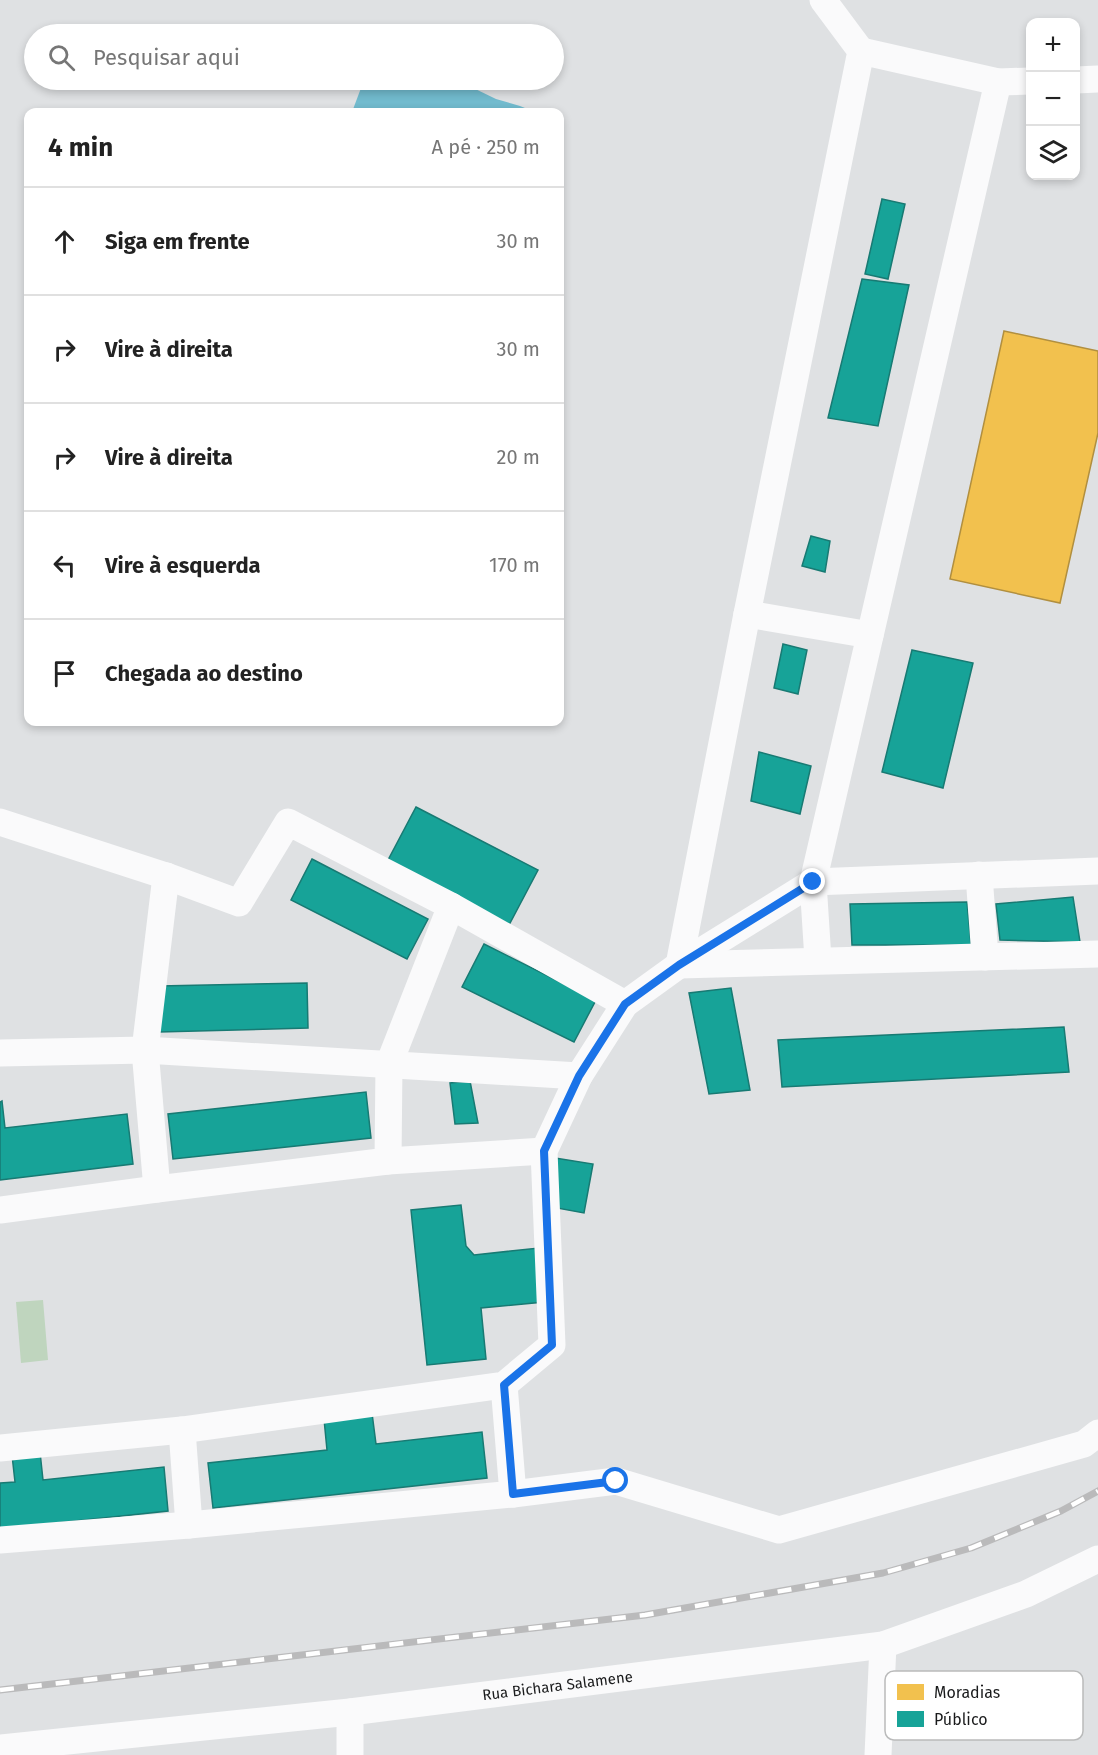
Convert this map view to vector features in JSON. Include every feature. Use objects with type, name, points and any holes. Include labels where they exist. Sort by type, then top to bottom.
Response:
[{"type":"street","points":[[824,0],[861,51],[998,82],[1026,81]]},
{"type":"street","points":[[679,965],[747,614],[861,51]]},
{"type":"street","points":[[1080,80],[1098,79]]},
{"type":"street","points":[[818,960],[813,882],[998,82]]},
{"type":"street","points":[[747,614],[870,635]]},
{"type":"street","points":[[0,822],[166,876],[239,903],[288,822],[451,906],[625,1004]]},
{"type":"street","points":[[0,1448],[182,1430],[504,1385],[552,1345],[544,1151],[579,1076],[625,1004],[679,965],[813,882],[1098,871]]},
{"type":"street","points":[[157,1189],[145,1050],[166,876]]},
{"type":"street","points":[[979,876],[985,957]]},
{"type":"street","points":[[388,1161],[390,1064],[451,906]]},
{"type":"street","points":[[679,965],[1098,954]]},
{"type":"street","points":[[0,1053],[145,1050],[579,1076]]},
{"type":"street","points":[[0,1210],[388,1161],[544,1151]]},
{"type":"street","points":[[504,1385],[513,1494]]},
{"type":"street","points":[[182,1430],[189,1525]]},
{"type":"street","points":[[0,1540],[189,1525],[513,1494],[616,1481],[780,1530],[1084,1444],[1098,1434]]},
{"type":"street","name":"Rua Bichara Salamene","points":[[0,1748],[350,1713],[883,1644],[1026,1594],[1098,1559]]},
{"type":"street","points":[[878,1755],[883,1644]]},
{"type":"street","points":[[350,1713],[350,1755]]},
{"type":"green space","points":[[43,1300],[48,1360],[21,1363],[16,1302]]},
{"type":"water","points":[[360,90],[477,90],[496,99],[525,108],[354,108]]},
{"type":"building: Moradias","points":[[1004,331],[1098,351],[1098,433],[1060,603],[950,579]]},
{"type":"building: Público","points":[[882,199],[905,204],[888,279],[865,274]]},
{"type":"building: Público","points":[[862,279],[909,285],[878,426],[828,418]]},
{"type":"building: Público","points":[[811,536],[830,541],[825,572],[802,566]]},
{"type":"building: Público","points":[[783,644],[807,650],[798,694],[774,688]]},
{"type":"building: Público","points":[[912,650],[973,663],[943,788],[882,772]]},
{"type":"building: Público","points":[[759,752],[811,766],[800,814],[751,801]]},
{"type":"building: Público","points":[[416,807],[538,870],[509,925],[387,862]]},
{"type":"building: Público","points":[[312,859],[428,919],[407,959],[291,900]]},
{"type":"building: Público","points":[[1073,897],[1080,942],[1000,940],[996,904]]},
{"type":"building: Público","points":[[967,902],[971,945],[852,945],[850,904]]},
{"type":"building: Público","points":[[484,944],[596,1000],[574,1042],[462,987]]},
{"type":"building: Público","points":[[307,983],[308,1028],[159,1032],[159,986]]},
{"type":"building: Público","points":[[731,988],[750,1090],[709,1094],[689,993]]},
{"type":"building: Público","points":[[1064,1027],[1069,1072],[782,1087],[778,1040]]},
{"type":"building: Público","points":[[470,1081],[478,1123],[455,1124],[450,1083]]},
{"type":"building: Público","points":[[366,1092],[371,1138],[173,1159],[168,1114]]},
{"type":"building: Público","points":[[2,1101],[5,1128],[127,1114],[133,1164],[0,1180],[0,1102]]},
{"type":"building: Público","points":[[555,1158],[593,1164],[584,1213],[546,1206]]},
{"type":"building: Público","points":[[461,1205],[466,1246],[474,1255],[539,1248],[544,1302],[481,1308],[486,1359],[427,1365],[411,1210]]},
{"type":"building: Público","points":[[372,1413],[376,1444],[482,1432],[487,1478],[213,1508],[208,1463],[327,1450],[324,1419]]},
{"type":"building: Público","points":[[40,1452],[43,1480],[164,1467],[168,1511],[0,1529],[0,1483],[15,1482],[12,1455]]},
{"type":"railway","points":[[0,1690],[645,1615],[883,1573],[971,1548],[1061,1511],[1098,1491]]},
{"type":"route","points":[[616,1481],[513,1494],[504,1385],[552,1345],[544,1151],[579,1076],[625,1004],[679,965],[813,882]]}]
